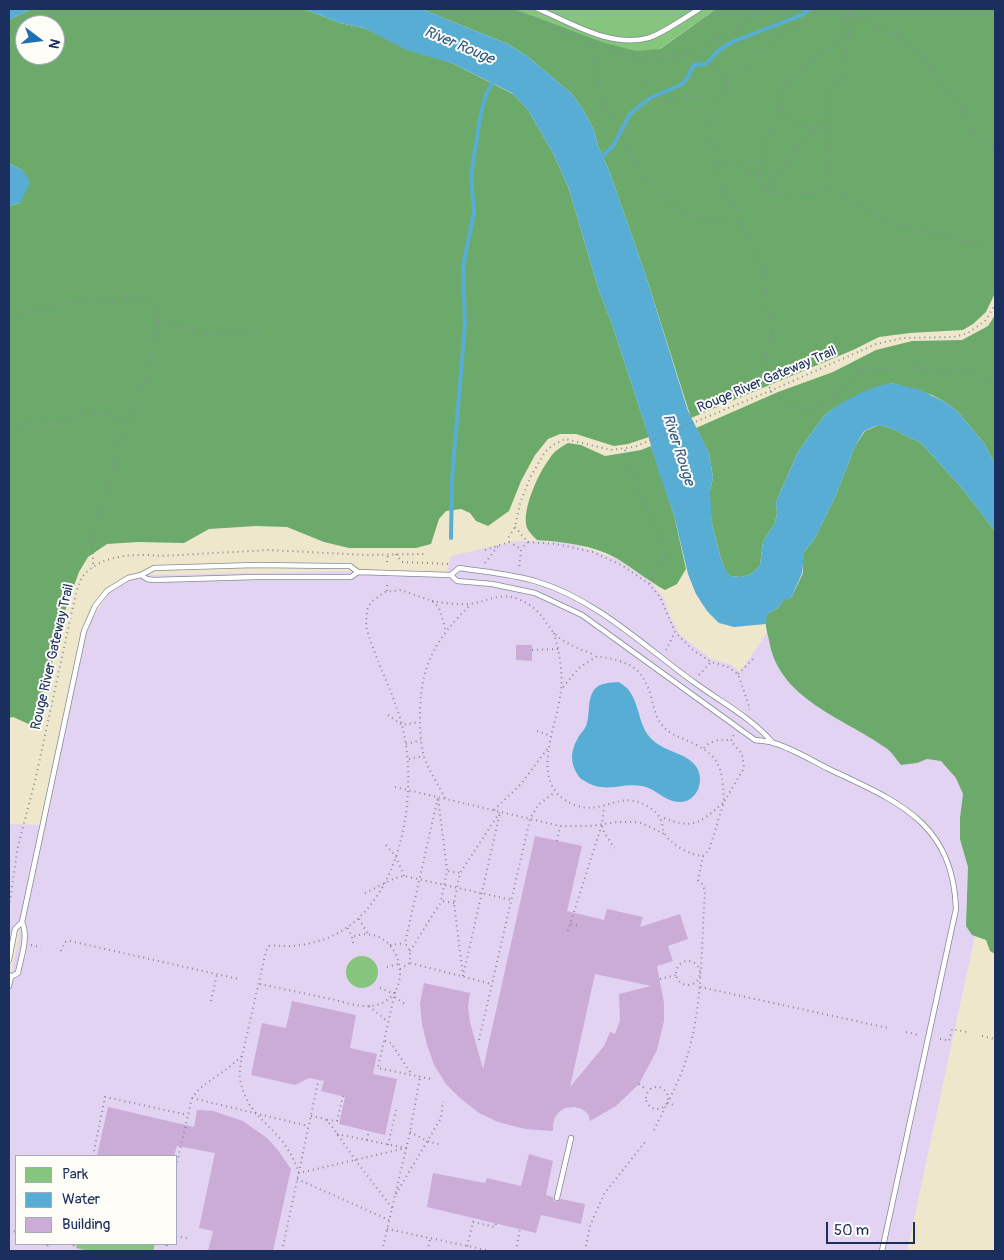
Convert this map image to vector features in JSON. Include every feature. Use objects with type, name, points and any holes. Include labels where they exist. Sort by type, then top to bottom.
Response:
[{"type":"lane","points":[[538,9],[608,38],[630,41],[650,38],[699,9]]},
{"type":"lane","points":[[9,960],[15,929],[22,922],[84,631],[95,606],[107,591],[128,578],[154,568],[256,565],[350,566],[358,572],[452,575],[459,568],[502,574],[539,582],[588,605],[761,728],[773,742]]},
{"type":"lane","points":[[141,574],[147,580],[153,580],[351,577],[358,572]]},
{"type":"lane","points":[[452,575],[457,581],[492,584],[535,593],[582,616],[755,740],[773,742],[869,788],[909,811],[927,828],[942,847],[956,888],[956,909],[882,1251]]},
{"type":"lane","points":[[9,986],[10,976],[18,973],[26,931],[22,922]]},
{"type":"lane","points":[[557,1198],[571,1138]]},
{"type":"path","points":[[817,9],[808,21],[784,32],[726,86],[710,121],[710,136],[725,192],[765,271],[767,306],[773,328],[766,356],[770,391],[779,399],[799,409],[811,411],[836,395],[862,372],[907,366],[945,374],[958,370],[974,372],[989,380],[995,388]]},
{"type":"path","points":[[843,9],[897,36],[918,52],[943,87],[961,106],[968,125],[983,141],[994,149],[995,142]]},
{"type":"path","points":[[765,192],[819,194],[827,186],[832,154],[826,124],[828,95],[843,74],[854,9]]},
{"type":"path","points":[[894,9],[897,36]]},
{"type":"path","points":[[815,128],[786,117],[780,104],[781,91],[790,77],[839,37],[849,13]]},
{"type":"path","points":[[590,43],[598,66],[600,97],[640,174],[682,214],[726,224],[742,223]]},
{"type":"path","points":[[679,54],[691,55],[711,64],[724,75],[726,86]]},
{"type":"path","points":[[645,76],[648,94],[652,99],[669,101],[682,96],[697,97]]},
{"type":"path","points":[[765,192],[758,174],[765,144],[782,108]]},
{"type":"path","points":[[765,192],[796,146],[815,128],[826,124]]},
{"type":"path","points":[[717,166],[729,164],[776,178]]},
{"type":"path","points":[[827,186],[882,220],[982,246],[995,255]]},
{"type":"path","points":[[9,319],[59,304],[93,300],[115,302],[134,297],[157,306],[158,322],[148,371],[118,446],[104,508],[95,529],[93,568]]},
{"type":"path","name":"Rouge River Gateway Trail","points":[[509,542],[510,533],[515,527],[520,502],[531,476],[545,452],[553,445],[566,439],[604,449],[634,447],[770,391],[876,344],[903,338],[954,337],[968,333],[985,321],[995,305]]},
{"type":"path","points":[[158,322],[178,324],[200,332],[218,333],[257,330]]},
{"type":"path","points":[[9,432],[24,423],[68,422],[85,413],[100,414],[129,421]]},
{"type":"path","points":[[624,449],[637,490],[643,498],[665,553],[662,566],[649,584]]},
{"type":"path","points":[[515,527],[528,542],[556,544],[593,552],[623,566],[649,584],[660,597],[675,632],[693,650],[711,662],[728,667],[738,674],[749,706],[747,714]]},
{"type":"path","points":[[485,550],[509,542],[521,549]]},
{"type":"path","points":[[518,572],[521,549],[528,542]]},
{"type":"path","points":[[483,565],[496,552],[498,546]]},
{"type":"path","points":[[93,568],[99,563],[143,554],[160,556],[269,550],[424,554]]},
{"type":"path","points":[[387,562],[388,554]]},
{"type":"path","points":[[396,554],[402,562],[456,564]]},
{"type":"path","name":"Rouge River Gateway Trail","points":[[9,907],[18,846],[35,781],[74,602],[83,577],[93,568]]},
{"type":"path","points":[[387,583],[387,591]]},
{"type":"path","points":[[299,1173],[294,1158],[282,1141],[254,1113],[245,1096],[240,1077],[242,1056],[260,984],[266,951],[269,946],[304,944],[325,939],[348,928],[359,919],[379,895],[387,882],[396,857],[409,791],[408,759],[402,725],[366,626],[367,610],[371,602],[387,591],[401,590],[432,601],[450,603],[471,604],[487,598],[512,597],[534,608],[542,616],[554,633],[561,673],[561,689],[548,748],[549,774],[555,792],[563,799],[587,809],[604,807],[614,802],[633,801],[650,808],[661,818],[677,824],[690,825],[702,820],[724,802]]},
{"type":"path","points":[[432,601],[439,608],[446,631]]},
{"type":"path","points":[[445,799],[424,756],[420,722],[421,690],[429,659],[446,631],[471,604]]},
{"type":"path","points":[[661,657],[675,632]]},
{"type":"path","points":[[554,633],[575,646],[597,656],[628,664],[635,668],[642,675],[649,688],[662,726],[671,733],[704,748],[720,766],[724,802]]},
{"type":"path","points":[[532,650],[558,649]]},
{"type":"path","points":[[561,689],[578,668],[597,656]]},
{"type":"path","points":[[738,674],[753,659]]},
{"type":"path","points":[[694,682],[711,662]]},
{"type":"path","points":[[388,715],[402,725],[420,722]]},
{"type":"path","points":[[537,731],[551,736]]},
{"type":"path","points":[[731,741],[736,732]]},
{"type":"path","points":[[406,744],[421,740]]},
{"type":"path","points":[[654,1130],[678,1082],[687,1059],[695,1028],[705,892],[703,885],[698,880],[703,856],[709,850],[724,802],[744,768],[742,754],[731,741],[712,742],[704,748]]},
{"type":"path","points":[[494,810],[520,784],[548,748]]},
{"type":"path","points":[[408,759],[424,756]]},
{"type":"path","points":[[395,787],[560,826],[575,827],[618,822],[642,823],[664,834],[685,851],[703,856]]},
{"type":"path","points":[[479,1040],[530,818],[538,805],[555,792]]},
{"type":"path","points":[[410,951],[441,901],[447,870],[438,797]]},
{"type":"path","points":[[410,963],[410,951],[405,942],[438,797]]},
{"type":"path","points":[[568,931],[602,824],[604,807]]},
{"type":"path","points":[[463,976],[454,903],[460,873],[500,812]]},
{"type":"path","points":[[463,976],[500,812]]},
{"type":"path","points":[[661,818],[664,834]]},
{"type":"path","points":[[602,824],[604,832],[614,848]]},
{"type":"path","points":[[557,841],[560,826]]},
{"type":"path","points":[[386,846],[396,857],[404,876]]},
{"type":"path","points":[[447,870],[460,873]]},
{"type":"path","points":[[365,893],[404,876],[512,900]]},
{"type":"path","points":[[441,901],[454,903]]},
{"type":"path","points":[[359,919],[368,934]]},
{"type":"path","points":[[571,924],[581,926]]},
{"type":"path","points":[[348,928],[354,947]]},
{"type":"path","points":[[352,937],[359,934],[368,934],[382,939],[395,951],[400,969],[399,981],[393,995],[378,1068],[431,1079]]},
{"type":"path","points":[[62,951],[65,942],[70,941],[238,979]]},
{"type":"path","points":[[390,945],[405,942]]},
{"type":"path","points":[[28,944],[41,946]]},
{"type":"path","points":[[687,961],[698,966],[700,974],[690,984],[680,981],[676,975],[680,964],[687,961]]},
{"type":"path","points":[[400,969],[410,963],[492,984]]},
{"type":"path","points":[[387,967],[399,964]]},
{"type":"path","points":[[211,1001],[217,974]]},
{"type":"path","points":[[660,979],[676,975]]},
{"type":"path","points":[[260,984],[360,1006],[377,1005],[393,995]]},
{"type":"path","points":[[699,986],[888,1028]]},
{"type":"path","points":[[380,988],[405,1004]]},
{"type":"path","points":[[369,1006],[388,1022]]},
{"type":"path","points":[[940,1039],[949,1041],[952,1029],[967,1032]]},
{"type":"path","points":[[906,1032],[919,1035]]},
{"type":"path","points":[[982,1036],[995,1038]]},
{"type":"path","points":[[384,1040],[391,1043],[412,1075]]},
{"type":"path","points":[[178,1158],[192,1098],[200,1088],[242,1056]]},
{"type":"path","points":[[382,1251],[410,1132],[420,1077]]},
{"type":"path","points":[[282,1251],[318,1082]]},
{"type":"path","points":[[639,1084],[647,1091]]},
{"type":"path","points":[[654,1087],[661,1087],[668,1095],[667,1103],[662,1108],[654,1110],[646,1102],[647,1091],[654,1087]]},
{"type":"path","points":[[311,1116],[337,1121],[343,1096]]},
{"type":"path","points":[[93,1155],[105,1097],[188,1115]]},
{"type":"path","points":[[192,1098],[309,1127]]},
{"type":"path","points":[[395,1196],[441,1118],[443,1101]]},
{"type":"path","points":[[667,1103],[674,1105]]},
{"type":"path","points":[[388,1145],[396,1110]]},
{"type":"path","points":[[325,1119],[392,1208]]},
{"type":"path","points":[[367,1140],[369,1131]]},
{"type":"path","points":[[410,1132],[427,1142],[442,1145]]},
{"type":"path","points":[[337,1134],[406,1148]]},
{"type":"path","points":[[585,1251],[590,1226],[604,1194],[645,1142]]},
{"type":"path","points":[[299,1173],[406,1148]]},
{"type":"path","points":[[298,1179],[389,1220]]},
{"type":"path","points":[[466,1251],[474,1218]]},
{"type":"path","points":[[474,1222],[495,1228],[496,1223]]},
{"type":"path","points":[[388,1229],[491,1251]]},
{"type":"path","points":[[516,1251],[520,1229]]},
{"type":"path","points":[[178,1236],[190,1239]]},
{"type":"path","points":[[428,1251],[430,1238]]},
{"type":"shaded area","points":[[887,416],[995,523],[995,843],[907,1251],[9,1251],[9,984],[37,852],[14,941],[9,972],[9,824],[43,825],[46,822],[84,631],[109,593],[130,580],[146,575],[363,571],[446,574],[451,556],[517,541],[557,542],[575,545],[615,558],[652,583],[663,597],[680,635],[711,659],[730,664],[740,672],[791,598],[860,428]]},
{"type":"green space","points":[[31,9],[304,9],[340,23],[364,28],[454,64],[513,94],[528,110],[553,153],[568,186],[599,291],[611,321],[649,437],[628,444],[614,446],[576,434],[560,434],[548,439],[535,455],[521,481],[509,511],[488,526],[476,521],[470,513],[461,509],[446,511],[439,519],[431,544],[416,548],[349,548],[324,542],[287,527],[256,526],[209,529],[184,543],[138,542],[107,544],[88,557],[79,572],[65,611],[40,711],[33,726],[13,717],[9,718],[9,206],[20,203],[23,171],[9,163],[9,20],[15,17],[15,65],[65,65],[65,15],[19,15]]},
{"type":"green space","points":[[421,9],[514,9],[602,42],[636,51],[660,49],[716,9],[995,9],[995,293],[986,312],[963,330],[879,337],[853,350],[691,418],[645,273],[610,173],[598,146],[594,130],[584,111],[572,94],[527,56],[508,44]]},
{"type":"green space","points":[[487,9],[716,9],[634,67]]},
{"type":"green space","points":[[995,315],[995,465],[984,443],[957,411],[932,395],[892,383],[842,404],[832,409],[823,417],[798,452],[779,495],[776,503],[775,523],[763,542],[760,565],[749,575],[740,577],[730,576],[726,572],[712,524],[710,490],[713,478],[709,453],[696,428],[778,392],[833,372],[876,350],[912,341],[962,340],[988,326]]},
{"type":"green space","points":[[879,425],[890,428],[921,443],[961,487],[995,531],[995,954],[990,951],[986,940],[972,935],[966,926],[968,867],[960,839],[963,794],[956,778],[941,761],[927,759],[917,763],[901,765],[886,748],[815,705],[785,678],[775,660],[767,630],[767,614],[778,608],[785,597],[791,598],[803,573],[802,558],[804,552],[815,538],[836,495],[855,446],[865,431]]},
{"type":"green space","points":[[568,443],[581,445],[605,456],[641,450],[651,446],[674,515],[686,569],[677,584],[665,590],[616,558],[598,550],[578,545],[537,540],[529,531],[526,520],[527,511],[536,482],[552,456],[558,449]]},
{"type":"green space","points":[[362,956],[368,957],[373,961],[377,966],[377,978],[373,983],[368,987],[362,988],[356,987],[351,983],[347,978],[346,972],[347,966],[351,961],[356,957]]},
{"type":"green space","points":[[77,1245],[155,1245],[153,1251],[90,1251],[76,1248]]},
{"type":"water","points":[[9,9],[31,9],[15,15],[15,17],[9,20]]},
{"type":"water","name":"River Rouge","points":[[304,9],[421,9],[508,44],[527,56],[572,94],[594,130],[598,146],[610,173],[645,273],[688,411],[709,453],[713,478],[710,490],[712,524],[721,559],[730,576],[740,577],[749,575],[760,565],[763,542],[775,523],[776,503],[779,495],[798,452],[823,417],[832,409],[858,394],[892,383],[920,390],[945,402],[957,411],[984,443],[995,465],[995,531],[961,487],[921,443],[890,428],[879,425],[873,427],[864,431],[855,446],[836,495],[815,538],[804,552],[802,573],[791,598],[787,600],[785,598],[778,608],[767,614],[766,624],[734,627],[719,623],[707,611],[696,594],[688,574],[674,515],[611,321],[599,291],[568,186],[553,153],[528,110],[512,93],[454,64],[407,50],[364,28],[340,23]]},
{"type":"water","points":[[9,163],[23,171],[30,182],[20,203],[9,206]]},
{"type":"water","points":[[619,682],[628,689],[634,698],[645,731],[649,737],[691,761],[698,770],[700,782],[696,794],[686,801],[670,800],[642,786],[599,787],[583,780],[578,775],[574,767],[572,754],[588,719],[592,694],[594,690],[605,683]]},
{"type":"building","points":[[516,645],[532,645],[532,661],[516,660]]},
{"type":"building","points":[[535,836],[582,846],[567,911],[604,920],[607,909],[643,917],[640,927],[680,914],[688,939],[668,946],[673,961],[657,966],[664,1003],[664,1021],[657,1050],[639,1084],[616,1106],[590,1121],[588,1114],[582,1109],[574,1107],[565,1108],[555,1117],[553,1131],[525,1129],[498,1122],[479,1113],[446,1084],[434,1065],[422,1024],[420,1003],[424,983],[470,993],[468,1007],[470,1022],[483,1069]],"holes":[[[595,974],[651,986],[619,994],[620,1020],[615,1034],[610,1032],[604,1046],[570,1087]]]},
{"type":"building","points":[[292,1001],[356,1015],[350,1048],[377,1054],[373,1074],[397,1079],[385,1135],[339,1124],[345,1097],[321,1091],[324,1081],[309,1078],[295,1085],[251,1075],[262,1023],[286,1028]]},
{"type":"building","points":[[108,1107],[194,1127],[197,1110],[213,1111],[243,1121],[267,1138],[291,1169],[273,1251],[208,1251],[213,1231],[199,1228],[215,1153],[177,1146],[174,1155],[97,1155]]},
{"type":"building","points":[[529,1154],[553,1161],[546,1195],[553,1197],[554,1201],[557,1202],[561,1199],[585,1204],[581,1224],[541,1215],[536,1233],[427,1207],[433,1173],[485,1183],[487,1178],[521,1186]]},
{"type":"waterway","points":[[598,157],[604,155],[613,146],[630,114],[650,98],[681,85],[694,65],[706,64],[718,51],[732,42],[802,15],[809,9]]},
{"type":"waterway","points":[[451,538],[452,479],[465,324],[463,267],[474,212],[471,176],[480,118],[486,94],[495,79]]}]
